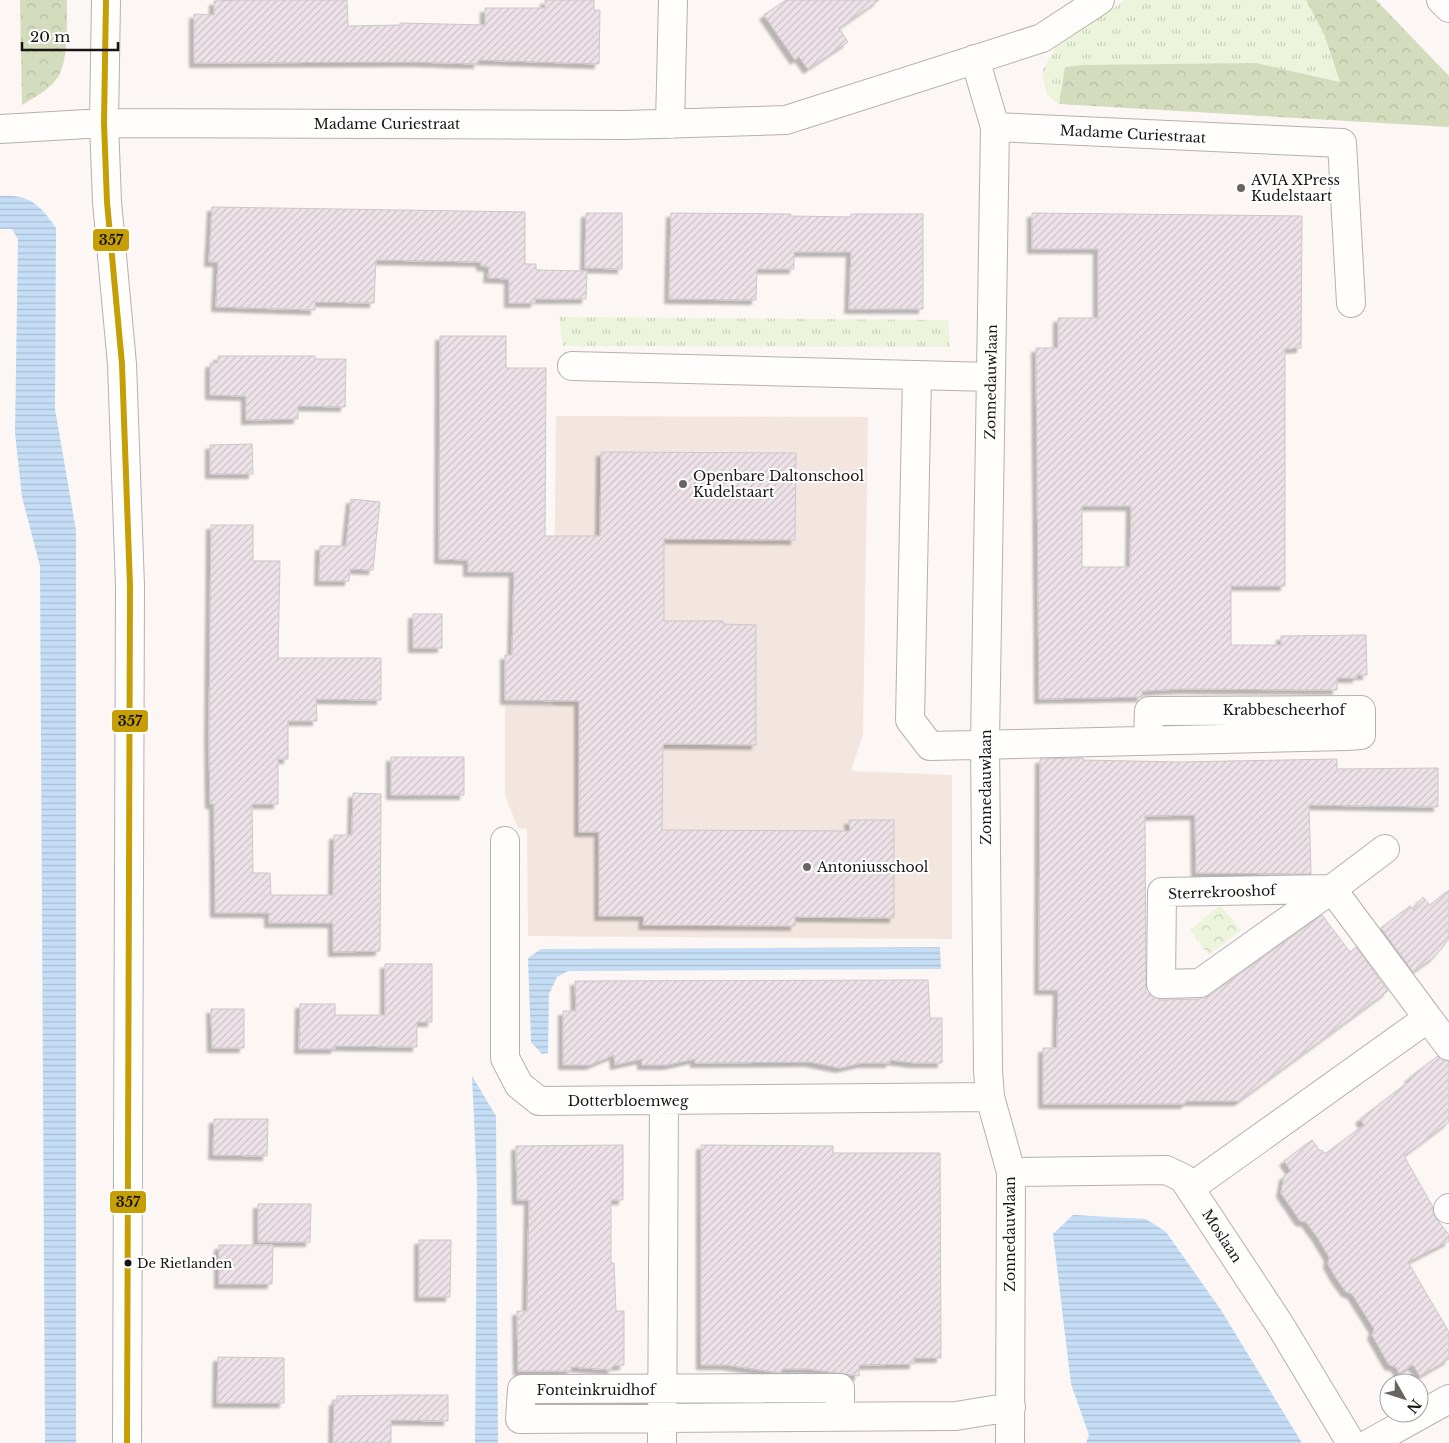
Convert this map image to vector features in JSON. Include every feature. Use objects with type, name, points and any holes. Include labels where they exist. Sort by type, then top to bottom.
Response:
[{"type":"street","points":[[106,0],[104,123],[109,239],[122,364],[130,586],[127,1443]]},
{"type":"street","points":[[670,124],[673,0]]},
{"type":"street","name":"Madame Curiestraat","points":[[0,129],[104,123],[670,124],[786,120],[1042,38],[1100,0]]},
{"type":"street","points":[[1442,0],[1449,8]]},
{"type":"street","points":[[975,59],[995,127]]},
{"type":"street","name":"Madame Curiestraat","points":[[995,127],[1342,143],[1350,303]]},
{"type":"street","name":"Zonnedauwlaan","points":[[995,127],[985,744],[990,1097],[1011,1172],[1010,1443]]},
{"type":"street","points":[[572,366],[991,376]]},
{"type":"street","name":"Krabbescheerhof","points":[[917,374],[910,720],[930,746],[1361,735],[1361,710],[1148,711],[1148,740]]},
{"type":"street","name":"Dotterbloemweg","points":[[505,841],[505,1058],[519,1084],[540,1101],[664,1102],[990,1097]]},
{"type":"street","name":"Sterrekrooshof","points":[[1332,889],[1162,892],[1161,984],[1200,982],[1332,889],[1385,849]]},
{"type":"street","points":[[1332,889],[1449,1046]]},
{"type":"street","points":[[1190,1188],[1428,1018]]},
{"type":"street","name":"Fonteinkruidhof","points":[[662,1431],[664,1102]]},
{"type":"street","name":"Moslaan","points":[[1011,1172],[1166,1170],[1183,1178],[1280,1325],[1351,1443]]},
{"type":"street","name":"Fonteinkruidhof","points":[[840,1416],[840,1388],[522,1390],[520,1419],[662,1431],[840,1416],[956,1416],[1010,1407]]},
{"type":"street","points":[[1370,1443],[1449,1399]]},
{"type":"shaded area","points":[[556,416],[868,417],[863,734],[851,771],[952,775],[952,939],[528,936],[527,829],[518,828],[505,796],[505,706],[553,706]]},
{"type":"green space","points":[[20,0],[67,0],[66,48],[63,67],[57,78],[48,88],[22,105]]},
{"type":"green space","points":[[1125,0],[1306,0],[1324,34],[1340,82],[1256,63],[1065,67],[1059,104],[1047,95],[1042,72],[1055,48]]},
{"type":"green space","points":[[1306,0],[1376,0],[1449,76],[1449,127],[1059,104],[1065,67],[1083,65],[1256,63],[1340,82],[1324,34]]},
{"type":"green space","points":[[559,317],[948,320],[950,347],[563,346]]},
{"type":"green space","points":[[1220,905],[1241,930],[1209,955],[1190,930]]},
{"type":"water","points":[[0,196],[27,199],[45,213],[56,228],[55,409],[76,530],[76,1443],[45,1443],[40,566],[22,497],[15,433],[18,239],[12,229],[0,229]]},
{"type":"water","points":[[940,947],[941,969],[568,971],[557,977],[549,994],[548,1053],[542,1054],[531,1042],[528,958],[541,949]]},
{"type":"water","points":[[472,1076],[496,1116],[498,1443],[475,1443],[477,1184]]},
{"type":"water","points":[[1073,1215],[1146,1219],[1166,1232],[1221,1310],[1302,1443],[1086,1443],[1089,1435],[1071,1384],[1053,1234]]},
{"type":"building","points":[[347,0],[348,26],[400,25],[400,23],[485,25],[485,8],[545,8],[545,0],[594,0],[594,10],[600,10],[599,64],[478,60],[478,64],[415,62],[194,63],[194,14],[214,15],[214,1]]},
{"type":"building","points":[[786,0],[879,0],[839,28],[848,42],[808,69],[799,57],[795,60],[764,15]]},
{"type":"building","points":[[212,207],[525,212],[525,264],[536,264],[536,270],[587,271],[586,299],[535,299],[535,303],[509,303],[509,279],[488,278],[489,267],[481,266],[481,262],[376,260],[374,303],[315,302],[315,310],[216,307],[218,262],[209,262]]},
{"type":"building","points":[[586,213],[622,213],[622,269],[585,268]]},
{"type":"building","points":[[671,213],[791,214],[790,216],[851,217],[851,214],[923,214],[923,309],[849,309],[851,252],[794,252],[794,269],[757,269],[756,300],[669,299]]},
{"type":"building","points":[[1032,213],[1302,216],[1301,348],[1285,349],[1285,586],[1231,586],[1231,645],[1281,645],[1281,636],[1366,635],[1367,675],[1357,675],[1357,678],[1337,678],[1337,690],[1180,689],[1142,691],[1142,697],[1039,699],[1036,348],[1058,348],[1058,318],[1098,318],[1098,249],[1032,249]],"holes":[[[1082,506],[1131,506],[1130,567],[1082,567]]]},
{"type":"building","points":[[440,336],[506,336],[506,368],[546,368],[545,536],[600,536],[601,452],[796,453],[795,540],[664,539],[664,621],[723,621],[723,624],[756,625],[756,745],[663,744],[662,830],[850,831],[849,820],[894,820],[894,918],[795,917],[795,926],[643,925],[644,916],[599,916],[599,832],[579,832],[579,701],[505,700],[505,655],[512,655],[514,572],[468,572],[468,560],[439,559]]},
{"type":"building","points":[[218,356],[315,356],[315,359],[346,359],[345,407],[298,406],[298,419],[246,420],[246,396],[210,395],[210,363],[218,363]]},
{"type":"building","points":[[252,444],[253,474],[210,474],[210,445]]},
{"type":"building","points":[[351,499],[380,502],[373,570],[350,569],[349,581],[319,581],[320,546],[346,546]]},
{"type":"building","points":[[211,525],[253,525],[253,561],[280,561],[278,658],[381,658],[381,700],[316,699],[317,721],[288,721],[288,759],[278,759],[278,804],[252,804],[253,873],[270,873],[271,895],[333,895],[334,835],[352,835],[353,793],[381,794],[380,951],[333,952],[333,923],[269,923],[269,913],[215,913],[214,804],[210,804],[209,738]]},
{"type":"building","points":[[413,614],[442,614],[442,648],[413,648]]},
{"type":"building","points":[[391,757],[464,757],[464,795],[391,795]]},
{"type":"building","points":[[1083,758],[1083,760],[1179,762],[1337,759],[1337,769],[1438,768],[1438,807],[1309,805],[1311,874],[1196,873],[1195,815],[1145,816],[1146,993],[1161,1000],[1200,999],[1209,996],[1322,915],[1350,952],[1356,947],[1388,991],[1239,1101],[1188,1101],[1185,1104],[1043,1104],[1043,1048],[1057,1048],[1058,990],[1039,990],[1040,759]]},
{"type":"building","points":[[1449,890],[1449,939],[1434,957],[1413,972],[1381,928],[1410,906],[1413,910],[1423,897],[1430,905]]},
{"type":"building","points":[[385,964],[432,964],[432,1022],[417,1022],[417,1047],[335,1046],[335,1049],[299,1049],[300,1004],[335,1004],[335,1015],[385,1015]]},
{"type":"building","points":[[928,980],[930,1018],[942,1018],[942,1063],[915,1063],[890,1060],[890,1063],[862,1063],[840,1068],[810,1062],[695,1063],[695,1059],[667,1065],[642,1065],[642,1059],[615,1065],[614,1055],[590,1065],[563,1065],[563,1011],[576,1011],[575,981]]},
{"type":"building","points":[[211,1009],[244,1009],[244,1048],[212,1048]]},
{"type":"building","points":[[1438,1056],[1449,1061],[1449,1122],[1404,1156],[1433,1207],[1433,1214],[1449,1235],[1449,1241],[1408,1262],[1449,1332],[1449,1359],[1425,1373],[1418,1373],[1413,1365],[1399,1373],[1396,1367],[1389,1365],[1372,1335],[1374,1329],[1352,1294],[1346,1292],[1336,1278],[1328,1264],[1329,1257],[1317,1237],[1306,1222],[1300,1221],[1281,1193],[1284,1176],[1291,1171],[1284,1161],[1312,1140],[1320,1151],[1322,1150],[1325,1154],[1364,1125],[1360,1119],[1411,1080],[1409,1078]]},
{"type":"building","points":[[214,1119],[268,1119],[267,1156],[213,1155]]},
{"type":"building","points":[[623,1145],[623,1200],[611,1200],[611,1263],[614,1263],[616,1311],[624,1311],[624,1365],[612,1366],[612,1370],[571,1367],[571,1371],[518,1371],[517,1311],[527,1311],[529,1200],[517,1200],[516,1146]]},
{"type":"building","points":[[701,1145],[833,1146],[833,1153],[940,1153],[941,1358],[914,1358],[914,1364],[859,1365],[859,1376],[809,1369],[782,1369],[781,1373],[726,1365],[701,1365]]},
{"type":"building","points":[[258,1204],[311,1204],[310,1242],[258,1242]]},
{"type":"building","points":[[419,1240],[451,1240],[450,1297],[419,1297]]},
{"type":"building","points":[[219,1245],[273,1245],[272,1284],[219,1284]]},
{"type":"building","points":[[218,1357],[284,1358],[284,1403],[217,1403]]},
{"type":"building","points":[[448,1395],[448,1421],[391,1420],[391,1443],[333,1443],[334,1401],[337,1401],[337,1396]]},
{"type":"transit line","name":"357","points":[[106,0],[104,123],[107,202],[122,364],[130,586],[127,1443]]},
{"type":"place","name":"AVIA XPress Kudelstaart","points":[[1241,188]]},
{"type":"place","name":"Openbare Daltonschool Kudelstaart","points":[[683,484]]},
{"type":"place","name":"Antoniusschool","points":[[807,867]]},
{"type":"place","name":"De Rietlanden","points":[[128,1263]]}]
